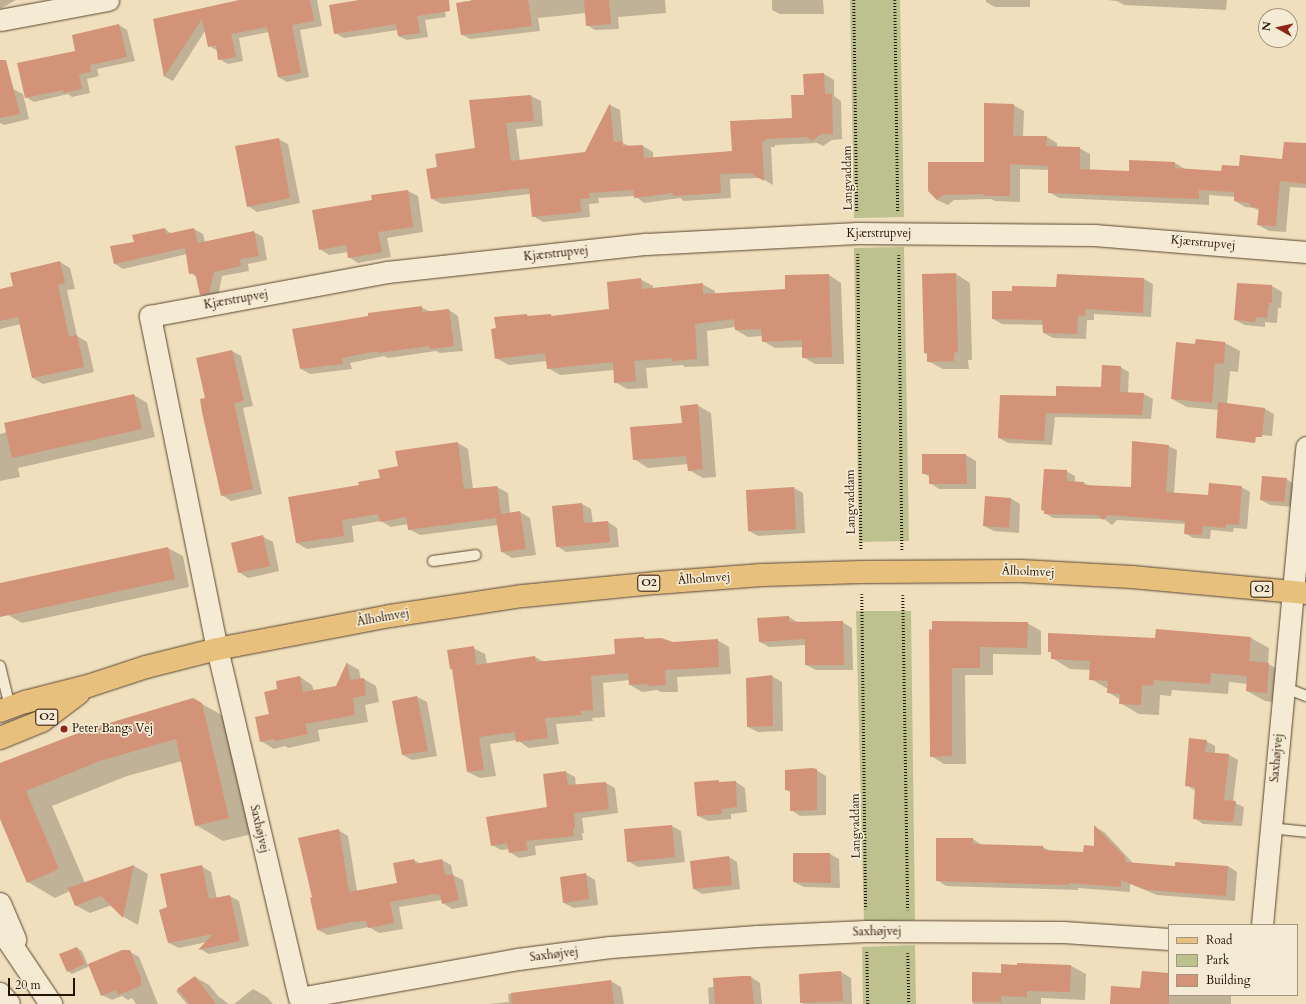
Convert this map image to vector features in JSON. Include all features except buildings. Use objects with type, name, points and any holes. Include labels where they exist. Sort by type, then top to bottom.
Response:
[{"type":"main road","name":"Ålholmvej","points":[[5,709],[88,686],[146,667],[216,649],[390,616],[523,596],[664,582],[762,575],[861,572],[1021,571],[1132,577],[1299,592]]},
{"type":"main road","name":"Ålholmvej","points":[[0,738],[42,721],[88,686]]},
{"type":"street","points":[[0,20],[108,0]]},
{"type":"street","name":"Kjærstrupvej","points":[[216,649],[150,316],[387,272],[646,244],[857,233],[1094,235],[1306,252]]},
{"type":"street","points":[[1299,592],[1306,447]]},
{"type":"street","name":"Saxhøjvej","points":[[1262,924],[1283,687],[1299,592]]},
{"type":"street","name":"Saxhøjvej","points":[[216,649],[299,998],[511,960],[610,947],[757,936],[866,931],[1063,932],[1168,939]]},
{"type":"street","points":[[0,904],[27,967]]},
{"type":"street","points":[[0,928],[51,1004]]},
{"type":"street","points":[[0,936],[27,967]]},
{"type":"street","points":[[0,994],[9,1004]]},
{"type":"lane","points":[[433,561],[476,555]]},
{"type":"lane","points":[[0,666],[5,709]]},
{"type":"lane","points":[[1283,687],[1306,696]]},
{"type":"lane","points":[[1270,828],[1306,832]]},
{"type":"path","name":"Langvaddam","points":[[854,0],[868,1004]]},
{"type":"path","points":[[895,0],[909,1004]]},
{"type":"green space","points":[[850,0],[900,0],[904,217],[854,218]]},
{"type":"green space","points":[[904,247],[909,541],[859,542],[854,248]]},
{"type":"green space","points":[[856,611],[911,611],[915,920],[864,922]]},
{"type":"green space","points":[[915,945],[916,1004],[863,1004],[862,947]]},
{"type":"place","name":"Peter Bangs Vej","points":[[64,729]]}]
